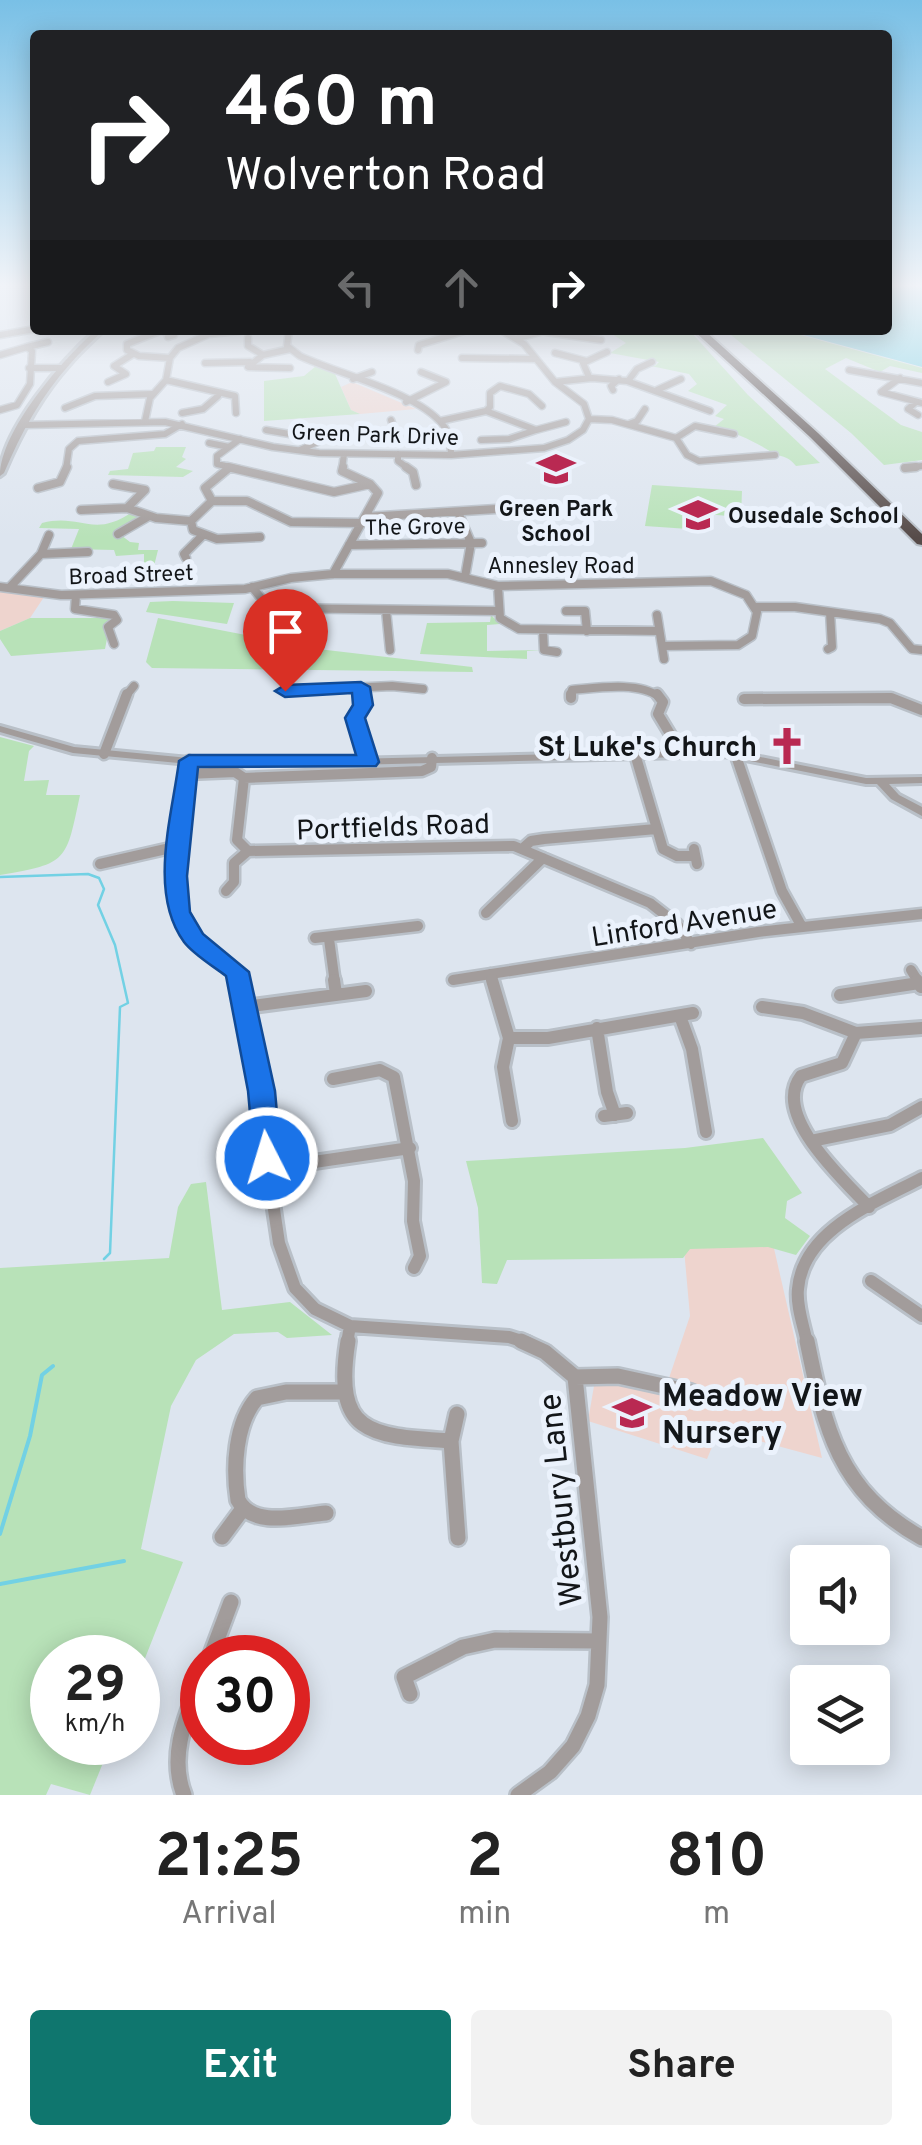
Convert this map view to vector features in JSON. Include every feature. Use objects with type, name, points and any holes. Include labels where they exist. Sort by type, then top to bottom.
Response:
[{"type":"highway","points":[[743,371],[922,541]]},
{"type":"highway","points":[[757,371],[922,526]]},
{"type":"street","points":[[0,410],[17,405],[30,384],[29,371]]},
{"type":"street","points":[[0,473],[23,420],[59,371]]},
{"type":"street","points":[[108,382],[129,374],[123,371]]},
{"type":"street","points":[[145,421],[152,394],[166,380],[168,371]]},
{"type":"street","points":[[335,371],[406,402],[440,422],[446,428],[451,456]]},
{"type":"street","points":[[546,371],[584,404],[588,419],[629,424],[676,438],[687,455],[699,461],[775,454]]},
{"type":"street","points":[[586,371],[589,376]]},
{"type":"street","points":[[613,390],[610,386],[636,371]]},
{"type":"street","points":[[854,371],[922,383]]},
{"type":"street","points":[[352,379],[372,372]]},
{"type":"street","points":[[406,402],[449,381],[421,372]]},
{"type":"street","points":[[555,382],[589,376],[624,380],[657,390],[675,403],[710,411]]},
{"type":"street","points":[[657,390],[682,378]]},
{"type":"street","points":[[900,378],[881,392],[919,403]]},
{"type":"street","points":[[166,380],[218,396],[239,396],[236,413]]},
{"type":"street","points":[[491,384],[540,401]]},
{"type":"street","points":[[486,410],[490,394],[500,386]]},
{"type":"street","points":[[65,408],[72,402],[111,395],[152,394]]},
{"type":"street","points":[[183,411],[203,409],[218,396]]},
{"type":"street","points":[[918,415],[908,410],[919,403]]},
{"type":"street","points":[[440,422],[486,410],[536,430]]},
{"type":"street","points":[[629,424],[638,421],[645,410]]},
{"type":"street","name":"Green Park Drive","points":[[24,425],[145,421],[182,424],[300,450],[451,456],[544,448],[568,440],[582,430],[588,419]]},
{"type":"street","points":[[266,430],[313,438],[396,434],[391,420]]},
{"type":"street","points":[[481,440],[508,439],[566,422]]},
{"type":"street","points":[[38,488],[62,482],[67,476],[68,449],[78,441],[164,434],[182,424]]},
{"type":"street","points":[[334,424],[340,434]]},
{"type":"street","points":[[676,438],[695,426],[734,434]]},
{"type":"street","points":[[300,450],[313,438]]},
{"type":"street","points":[[240,439],[215,460],[229,468],[334,492],[370,484]]},
{"type":"street","points":[[209,443],[228,447]]},
{"type":"street","points":[[333,574],[378,493],[370,484],[342,471],[344,454]]},
{"type":"street","points":[[398,454],[398,460],[412,472],[416,484]]},
{"type":"street","points":[[906,468],[922,466]]},
{"type":"street","points":[[212,502],[205,488],[229,468]]},
{"type":"street","points":[[276,479],[286,471]]},
{"type":"street","points":[[114,484],[148,488],[128,508]]},
{"type":"street","points":[[191,522],[212,502],[247,502],[291,522],[496,508]]},
{"type":"street","points":[[81,510],[128,508],[149,516],[191,522]]},
{"type":"street","points":[[458,512],[471,543],[464,577]]},
{"type":"street","points":[[118,534],[149,516]]},
{"type":"street","points":[[191,522],[201,537],[260,537]]},
{"type":"street","points":[[5,587],[41,554],[49,536]]},
{"type":"street","points":[[186,558],[184,554],[201,537]]},
{"type":"street","name":"The Grove","points":[[350,545],[482,543]]},
{"type":"street","points":[[41,554],[88,552]]},
{"type":"street","name":"Annesley Road","points":[[238,588],[333,574],[464,577],[498,586],[712,581],[746,595],[755,607]]},
{"type":"street","points":[[498,586],[498,611],[511,626],[543,631],[659,631]]},
{"type":"street","name":"Broad Street","points":[[5,587],[76,594],[238,588]]},
{"type":"street","points":[[252,588],[270,606]]},
{"type":"street","points":[[76,594],[75,609],[80,612],[114,616],[116,620],[108,627],[114,644]]},
{"type":"street","points":[[257,625],[260,612],[270,606],[498,611]]},
{"type":"street","points":[[663,646],[738,645],[752,636],[755,607],[887,621],[912,649],[921,650]]},
{"type":"street","points":[[386,610],[390,650]]},
{"type":"street","points":[[566,611],[585,611],[587,631]]},
{"type":"street","points":[[828,649],[832,646],[830,612]]},
{"type":"street","points":[[656,615],[664,659]]},
{"type":"street","points":[[543,631],[544,650],[556,652]]},
{"type":"street","points":[[104,754],[125,697],[134,686]]},
{"type":"street","points":[[361,687],[363,705],[355,718],[368,762]]},
{"type":"street","points":[[571,698],[572,690],[639,688],[655,692],[662,702],[658,714],[681,752]]},
{"type":"street","points":[[285,691],[423,689]]},
{"type":"street","points":[[744,699],[891,698],[921,707]]},
{"type":"street","points":[[0,728],[50,746],[235,772],[244,778],[422,772],[431,766],[432,758]]},
{"type":"street","points":[[188,767],[681,752],[735,753],[882,783],[922,780]]},
{"type":"street","points":[[735,753],[782,891],[802,927]]},
{"type":"street","points":[[635,754],[666,852],[695,856]]},
{"type":"street","name":"Westbury Lane","points":[[188,767],[179,846],[179,912],[194,939],[237,972],[262,1091],[267,1158],[272,1168],[270,1184],[284,1274],[297,1294],[328,1318],[350,1326],[509,1337],[554,1355],[575,1377],[601,1614],[602,1664],[596,1702],[572,1749],[538,1783],[518,1795]]},
{"type":"street","points":[[226,891],[234,882],[234,863],[248,851],[238,840],[244,778]]},
{"type":"street","points":[[882,783],[895,797],[922,812]]},
{"type":"street","points":[[522,849],[530,841],[656,829]]},
{"type":"street","name":"Portfields Road","points":[[248,851],[504,845],[650,903],[677,924],[691,944]]},
{"type":"street","points":[[100,864],[158,847],[179,846]]},
{"type":"street","points":[[486,913],[543,858]]},
{"type":"street","name":"Linford Avenue","points":[[453,980],[802,927],[922,914]]},
{"type":"street","points":[[315,938],[329,940],[418,926]]},
{"type":"street","points":[[329,940],[336,994]]},
{"type":"street","points":[[844,990],[921,986],[911,970]]},
{"type":"street","points":[[490,974],[508,1038],[503,1067],[506,1116]]},
{"type":"street","points":[[245,1008],[366,991]]},
{"type":"street","points":[[762,1007],[803,1014],[856,1033],[922,1028]]},
{"type":"street","points":[[508,1038],[535,1039],[686,1015],[700,1126]]},
{"type":"street","points":[[597,1028],[604,1050],[601,1077],[615,1115]]},
{"type":"street","points":[[856,1033],[842,1063],[809,1072],[798,1080],[793,1096],[811,1141],[869,1207]]},
{"type":"street","points":[[333,1079],[389,1071],[394,1077],[410,1148],[413,1220],[420,1256],[414,1268]]},
{"type":"street","points":[[811,1141],[890,1126],[922,1108]]},
{"type":"street","points":[[272,1168],[410,1148]]},
{"type":"street","points":[[921,1181],[826,1234],[799,1272],[797,1291],[834,1443],[844,1468],[879,1510],[922,1538]]},
{"type":"street","points":[[875,1290],[922,1316]]},
{"type":"street","points":[[350,1326],[343,1392],[352,1416],[368,1432],[395,1438],[451,1440]]},
{"type":"street","points":[[575,1377],[604,1372],[691,1392]]},
{"type":"street","points":[[326,1513],[258,1516],[242,1510],[236,1498],[240,1421],[247,1406],[265,1394],[343,1392]]},
{"type":"street","points":[[457,1414],[451,1440],[458,1538]]},
{"type":"street","points":[[222,1536],[242,1510]]},
{"type":"street","points":[[219,1635],[232,1602]]},
{"type":"street","points":[[410,1694],[404,1677],[463,1647],[495,1640],[600,1641]]},
{"type":"street","points":[[180,1743],[175,1780],[184,1795]]},
{"type":"shaded area","points":[[352,382],[416,409],[360,414],[351,410],[341,387]]},
{"type":"shaded area","points":[[0,591],[44,597],[30,618],[0,631]]},
{"type":"shaded area","points":[[773,1244],[822,1458],[719,1430],[707,1459],[588,1421],[594,1386],[668,1381],[690,1316],[684,1249]]},
{"type":"green space","points":[[310,371],[335,374],[351,410],[360,414],[264,421],[264,381],[304,376]]},
{"type":"green space","points":[[674,371],[726,371],[820,463],[796,466],[749,439],[714,427],[724,419],[715,416],[727,405],[688,391],[697,384],[689,374]]},
{"type":"green space","points":[[775,371],[827,371],[901,425],[922,432],[922,460],[884,465]]},
{"type":"green space","points":[[156,447],[186,447],[182,457],[186,459],[176,467],[193,471],[183,477],[108,475],[110,471],[128,469],[133,453],[154,451]]},
{"type":"green space","points":[[652,485],[742,491],[741,517],[705,514],[703,530],[645,526]]},
{"type":"green space","points":[[132,512],[144,517],[117,532],[130,542],[139,543],[138,550],[158,550],[153,570],[144,571],[144,554],[116,556],[114,550],[71,549],[79,529],[39,528],[42,523],[55,521],[107,524]]},
{"type":"green space","points":[[150,602],[234,603],[227,624],[146,612]]},
{"type":"green space","points":[[491,615],[500,624],[487,625],[487,651],[542,650],[527,651],[527,659],[420,654],[427,623],[490,622]]},
{"type":"green space","points":[[30,618],[111,618],[105,649],[11,656],[0,639],[0,631]]},
{"type":"green space","points":[[158,618],[318,649],[472,667],[473,672],[152,668],[146,662]]},
{"type":"green space","points":[[0,737],[34,746],[29,751],[24,781],[49,780],[46,795],[80,795],[67,846],[61,855],[40,867],[0,875]]},
{"type":"green space","points":[[763,1138],[802,1193],[787,1201],[785,1218],[810,1236],[796,1255],[768,1247],[690,1249],[683,1258],[507,1260],[497,1284],[482,1283],[478,1208],[466,1161],[685,1148]]},
{"type":"green space","points":[[206,1182],[222,1310],[290,1302],[332,1335],[287,1338],[278,1332],[234,1334],[196,1360],[171,1406],[141,1549],[183,1562],[154,1635],[30,1635],[30,1765],[102,1765],[90,1795],[51,1784],[46,1795],[0,1795],[0,1268],[169,1258],[178,1207],[191,1184]]},
{"type":"waterway","points":[[0,877],[88,874],[99,878],[104,889],[98,905],[115,945],[128,1003],[120,1007],[110,1253],[104,1259]]},
{"type":"waterway","points":[[0,1534],[30,1436],[42,1375],[53,1366]]},
{"type":"waterway","points":[[0,1584],[124,1561]]},
{"type":"place","name":"Green Park School","points":[[556,469]]},
{"type":"place","name":"Ousedale School","points":[[698,515]]},
{"type":"place","name":"St Luke's Church","points":[[787,746]]},
{"type":"place","name":"Meadow View Nursery","points":[[632,1413]]},
{"type":"route","points":[[267,1158],[262,1091],[237,972],[194,939],[179,912],[176,876],[189,761],[368,762],[355,718],[363,705],[361,687],[285,691]]}]
